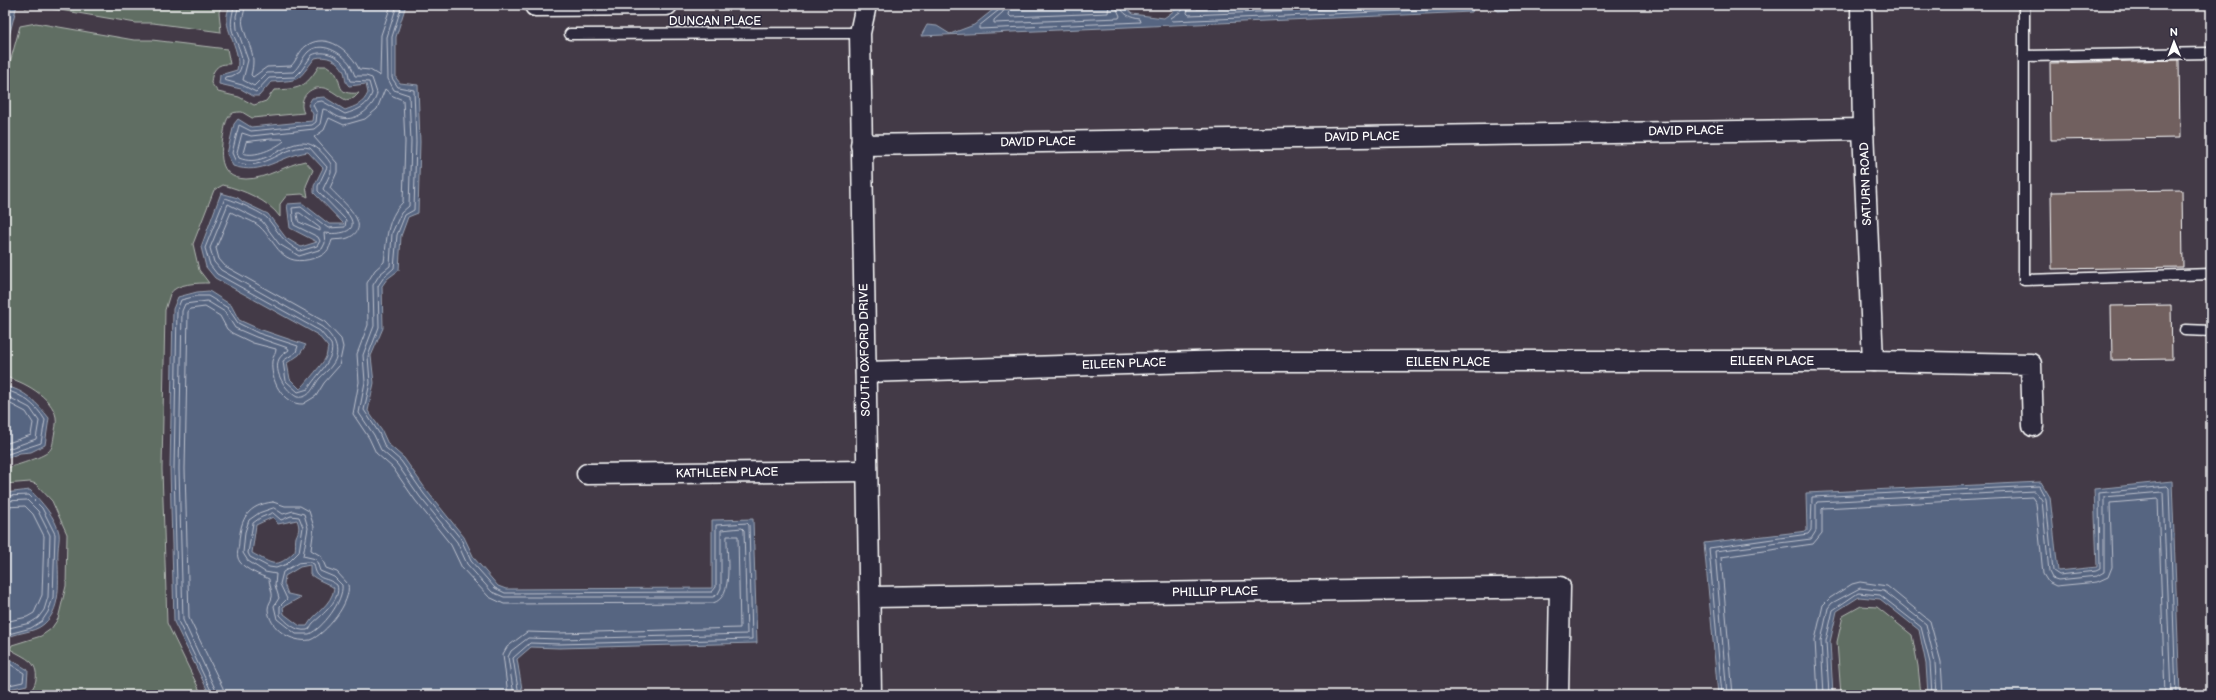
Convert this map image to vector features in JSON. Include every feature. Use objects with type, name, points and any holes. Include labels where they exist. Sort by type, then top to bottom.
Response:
[{"type":"street","points":[[535,6],[668,5]]},
{"type":"street","name":"SOUTH OXFORD DRIVE","points":[[866,5],[860,33],[866,372],[866,471],[871,597],[871,695]]},
{"type":"street","name":"SATURN ROAD","points":[[1861,6],[1873,361]]},
{"type":"street","name":"DAVID PLACE","points":[[861,145],[1864,129]]},
{"type":"street","name":"EILEEN PLACE","points":[[866,372],[1228,361],[1873,361],[2031,364],[2032,426]]},
{"type":"street","name":"KATHLEEN PLACE","points":[[587,474],[866,471]]},
{"type":"street","name":"PHILLIP PLACE","points":[[871,597],[1560,587],[1558,695]]},
{"type":"lane","points":[[2024,5],[2024,280],[2211,274]]},
{"type":"lane","name":"DUNCAN PLACE","points":[[570,34],[860,33]]},
{"type":"lane","points":[[2024,56],[2211,53]]},
{"type":"lane","points":[[2185,330],[2211,331]]},
{"type":"green space","points":[[26,5],[222,5],[219,12],[221,32],[153,23],[136,23],[37,6],[25,8]]},
{"type":"green space","points":[[36,23],[134,40],[152,40],[227,49],[230,64],[225,64],[216,68],[211,83],[218,92],[239,97],[254,105],[266,101],[274,90],[290,89],[301,86],[310,79],[319,66],[327,66],[334,71],[343,90],[351,93],[359,93],[354,98],[346,100],[329,90],[319,88],[309,91],[303,99],[302,108],[304,113],[252,118],[242,112],[234,113],[227,119],[222,155],[225,169],[230,174],[237,178],[246,179],[261,177],[305,161],[313,170],[306,186],[308,197],[302,194],[287,195],[280,204],[280,217],[269,206],[247,193],[223,185],[214,190],[193,244],[199,270],[209,283],[188,284],[173,290],[170,294],[165,310],[162,469],[167,623],[202,695],[23,695],[34,686],[36,681],[36,671],[29,660],[10,649],[12,645],[41,636],[51,629],[58,619],[66,586],[67,534],[52,501],[36,484],[30,482],[5,484],[5,468],[34,459],[45,454],[51,449],[56,422],[56,417],[53,410],[43,397],[28,386],[5,377],[5,81],[20,26]]},
{"type":"green space","points":[[1861,606],[1877,607],[1912,635],[1918,666],[1921,695],[1841,695],[1837,642],[1843,616]]},
{"type":"water","points":[[5,5],[17,5],[5,52]]},
{"type":"water","points":[[231,5],[406,5],[396,37],[396,78],[400,83],[418,85],[420,142],[418,213],[408,217],[401,236],[399,270],[387,279],[382,286],[383,328],[371,356],[374,383],[368,411],[382,431],[388,444],[404,458],[427,491],[464,537],[474,558],[498,586],[506,589],[712,588],[712,520],[753,519],[757,643],[559,648],[531,647],[517,659],[523,695],[210,695],[174,622],[170,469],[173,309],[178,297],[197,292],[209,291],[231,305],[239,320],[259,329],[306,345],[299,355],[287,363],[290,379],[300,389],[325,359],[328,347],[318,335],[215,278],[206,267],[201,247],[221,193],[238,198],[268,214],[286,238],[301,247],[317,242],[290,228],[287,204],[302,203],[329,224],[344,224],[314,193],[314,186],[323,168],[308,152],[253,169],[233,166],[227,154],[234,124],[238,119],[251,127],[312,121],[313,114],[308,105],[312,98],[324,97],[345,110],[356,106],[366,97],[368,93],[366,84],[349,86],[347,84],[344,72],[339,64],[332,59],[323,57],[315,58],[301,76],[294,80],[271,82],[259,96],[253,96],[241,89],[219,84],[220,75],[237,70],[237,53],[228,28],[227,13]],"holes":[[[273,517],[278,524],[297,520],[299,527],[295,551],[279,563],[270,562],[252,553],[256,525]],[[310,565],[310,574],[334,588],[330,599],[307,626],[300,626],[284,614],[283,607],[301,597],[288,594],[284,584],[285,576],[300,567]]]},
{"type":"water","points":[[999,5],[1122,5],[1132,14],[1164,18],[1182,5],[1478,5],[1474,6],[1472,12],[921,36],[927,25],[937,26],[950,34],[974,25]]},
{"type":"water","points":[[1481,5],[1544,5],[1532,9],[1498,11],[1493,7]]},
{"type":"water","points":[[1544,5],[1591,5],[1591,7],[1561,8]]},
{"type":"water","points":[[5,386],[25,394],[40,407],[49,418],[45,445],[31,452],[20,453],[5,459]]},
{"type":"water","points":[[2172,481],[2180,695],[1928,695],[1926,664],[1919,630],[1880,599],[1859,597],[1837,611],[1830,642],[1833,695],[1718,695],[1704,543],[1807,531],[1806,493],[2041,482],[2050,497],[2058,571],[2097,567],[2094,489]]},
{"type":"water","points":[[30,490],[43,504],[55,522],[59,533],[57,599],[50,617],[44,624],[35,629],[9,637],[5,640],[5,493]]},
{"type":"water","points":[[5,656],[28,670],[27,685],[5,690]]},
{"type":"building","points":[[2179,60],[2180,138],[2051,140],[2050,63]]},
{"type":"building","points":[[2182,190],[2183,267],[2052,269],[2051,192]]},
{"type":"building","points":[[2171,305],[2172,359],[2112,360],[2111,306]]}]
